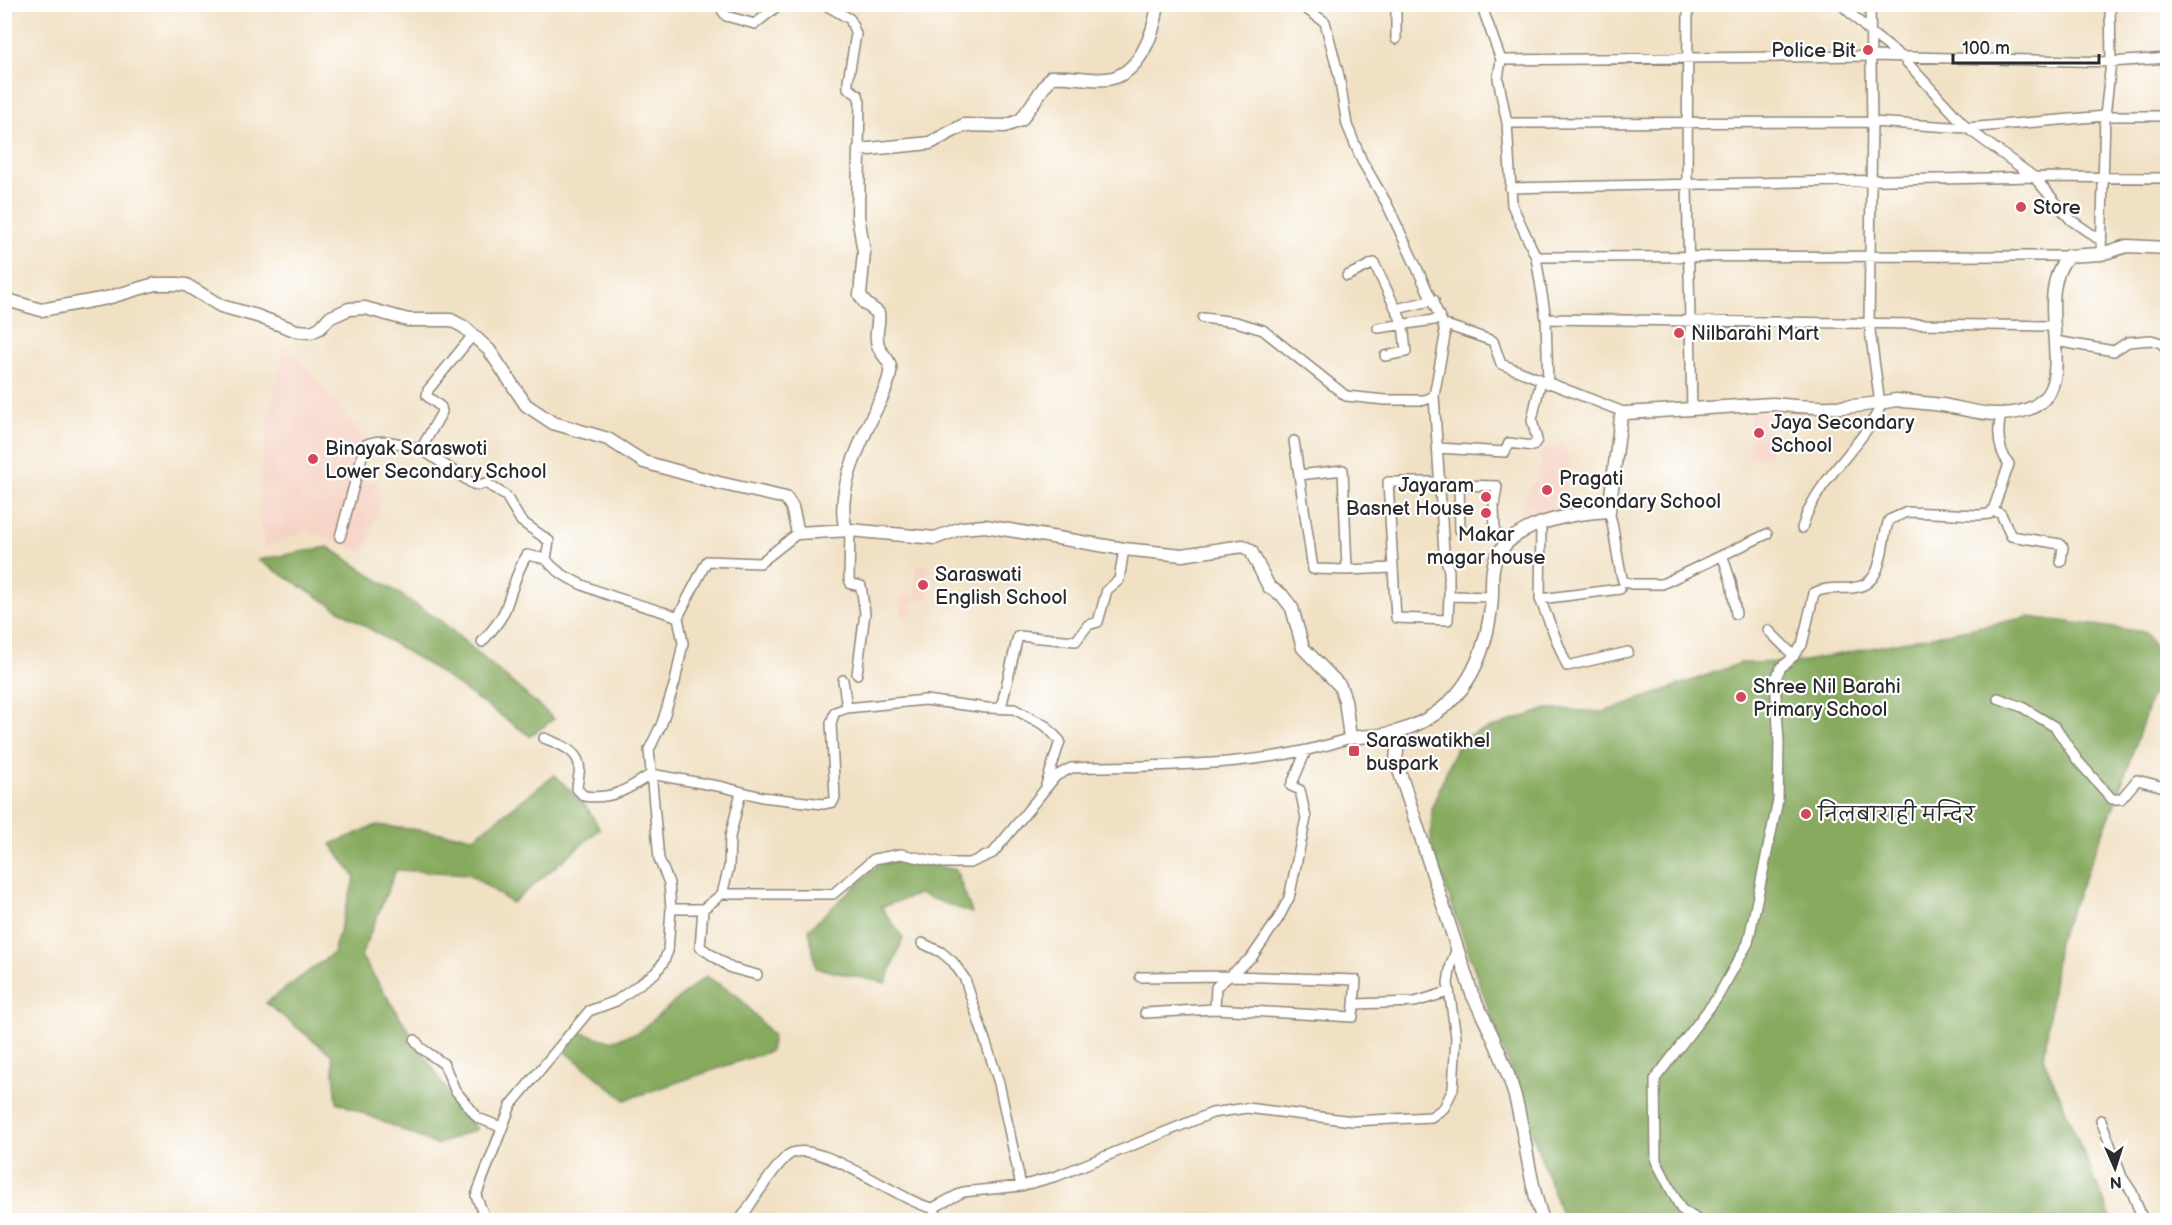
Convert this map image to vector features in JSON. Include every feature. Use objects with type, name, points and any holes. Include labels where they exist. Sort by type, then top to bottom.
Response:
[{"type":"street","points":[[723,9],[726,16],[755,24],[780,4]]},
{"type":"street","points":[[824,4],[850,18],[856,34],[848,87],[858,95],[860,102],[858,216],[864,252],[861,295],[865,303],[878,313],[876,338],[878,348],[888,358],[891,366],[887,385],[865,432],[842,499],[848,530],[849,579],[851,584],[861,586],[865,613],[857,674]]},
{"type":"street","points":[[859,150],[930,143],[964,125],[1005,126],[1022,120],[1051,77],[1104,79],[1119,76],[1129,70],[1144,49],[1158,17],[1158,4]]},
{"type":"street","points":[[1299,4],[1325,22],[1339,76],[1347,125],[1362,161],[1388,204],[1434,300],[1445,336],[1434,396],[1441,483],[1449,596],[1448,620],[1396,618],[1388,482],[1441,483],[1459,486],[1500,486],[1494,506],[1495,532],[1509,542]]},
{"type":"street","points":[[1395,39],[1396,4]]},
{"type":"street","points":[[1438,448],[1505,452],[1509,442],[1533,446],[1537,440],[1532,420],[1544,382],[1546,319],[1536,257],[1512,205],[1507,123],[1498,78],[1501,60],[1480,4]]},
{"type":"street","points":[[1688,4],[1687,185],[1692,409]]},
{"type":"street","points":[[1841,4],[1870,33],[1902,57],[1966,128],[2034,177],[2071,220],[2100,240]]},
{"type":"street","points":[[1802,528],[1813,498],[1873,423],[1881,403],[1869,323],[1872,183],[1870,4]]},
{"type":"street","points":[[2101,254],[2105,116],[2111,62],[2110,4]]},
{"type":"street","points":[[1501,60],[1870,56],[2111,62],[2168,58]]},
{"type":"street","points":[[1507,123],[1872,122],[1966,128],[2105,116],[2168,116]]},
{"type":"street","points":[[1510,188],[1872,183],[2034,177],[2168,178]]},
{"type":"street","points":[[1536,257],[1871,254],[2068,256],[2101,254],[2127,246],[2168,248]]},
{"type":"street","points":[[1378,328],[1442,321],[1493,341],[1501,364],[1626,413],[1773,404],[1798,407],[1881,403],[1896,400],[2001,414],[2022,410],[2044,400],[2053,387],[2056,372],[2052,326],[2052,288],[2058,266],[2068,256]]},
{"type":"street","points":[[1347,276],[1374,263],[1396,309],[1402,324],[1406,352],[1385,356]]},
{"type":"street","points":[[4,299],[41,310],[107,298],[155,284],[178,284],[186,285],[221,306],[257,315],[297,331],[311,332],[320,328],[329,318],[349,309],[365,308],[408,320],[451,320],[473,335],[489,350],[526,405],[546,419],[608,439],[644,462],[719,483],[786,498],[792,507],[798,533]]},
{"type":"street","points":[[1396,309],[1434,300]]},
{"type":"street","points":[[1203,318],[1236,322],[1263,330],[1346,396],[1425,400],[1434,396]]},
{"type":"street","points":[[1546,319],[2052,326]]},
{"type":"street","points":[[421,449],[442,412],[441,407],[427,396],[428,390],[473,335]]},
{"type":"street","points":[[2055,341],[2114,351],[2128,342],[2151,340],[2161,343],[2168,350]]},
{"type":"street","points":[[1626,413],[1621,417],[1609,511],[1623,581],[1632,584],[1662,584],[1767,534]]},
{"type":"street","points":[[1698,1221],[1681,1209],[1656,1161],[1655,1079],[1717,998],[1748,944],[1778,800],[1779,743],[1775,680],[1781,667],[1794,656],[1802,645],[1814,593],[1820,590],[1857,588],[1871,580],[1879,566],[1884,532],[1889,520],[1896,515],[1929,511],[1979,515],[1989,514],[1993,510],[2009,464],[2002,455],[2000,447],[2001,414]]},
{"type":"street","points":[[1294,441],[1313,569],[1392,568]]},
{"type":"street","points":[[340,537],[365,445],[371,442],[395,442],[421,449],[473,484],[486,483],[506,496],[520,520],[549,542],[546,559]]},
{"type":"street","points":[[1299,475],[1343,470],[1347,570]]},
{"type":"street","points":[[1459,486],[1460,530]]},
{"type":"street","points":[[1993,510],[2001,514],[2011,536],[2060,544],[2063,547],[2061,562]]},
{"type":"street","points":[[722,894],[833,894],[874,860],[901,854],[944,863],[970,862],[993,853],[1006,840],[1056,776],[1071,768],[1213,763],[1306,751],[1350,738],[1399,731],[1444,710],[1479,660],[1488,633],[1492,570],[1500,551],[1509,542],[1547,520],[1576,513],[1609,511]]},
{"type":"street","points":[[486,1221],[476,1196],[499,1142],[501,1127],[511,1105],[589,1011],[616,1001],[655,973],[668,951],[671,909],[669,883],[659,859],[649,750],[662,723],[683,643],[678,617],[707,561],[760,563],[798,533],[848,530],[935,538],[962,528],[985,526],[1124,549],[1182,555],[1243,546],[1251,551],[1269,587],[1282,595],[1292,608],[1303,648],[1340,686],[1345,700],[1350,738]]},
{"type":"street","points":[[1541,526],[1540,599],[1567,666],[1628,652]]},
{"type":"street","points":[[1001,708],[1018,636],[1076,640],[1088,625],[1098,622],[1107,590],[1119,580],[1124,549]]},
{"type":"street","points":[[482,642],[507,607],[518,569],[527,555],[546,559],[561,573],[585,585],[632,604],[652,607],[678,617]]},
{"type":"street","points":[[1723,556],[1731,582],[1736,614]]},
{"type":"street","points":[[1540,599],[1620,589]]},
{"type":"street","points":[[1449,596],[1492,597]]},
{"type":"street","points":[[1768,630],[1794,656]]},
{"type":"street","points":[[843,680],[847,708]]},
{"type":"street","points":[[1998,698],[2022,707],[2055,727],[2078,761],[2112,799],[2121,798],[2137,780],[2168,788]]},
{"type":"street","points":[[544,738],[565,747],[574,755],[579,764],[578,789],[584,796],[609,797],[626,792],[651,774],[762,797],[823,804],[833,802],[836,797],[831,717],[835,712],[847,708],[925,700],[1018,710],[1033,721],[1046,726],[1060,741],[1046,783],[1047,787]]},
{"type":"street","points":[[1399,731],[1396,761],[1472,994],[1490,1031],[1514,1093],[1525,1155],[1543,1221]]},
{"type":"street","points":[[1215,1009],[1216,987],[1252,957],[1278,920],[1289,898],[1306,818],[1300,790],[1292,786],[1306,751]]},
{"type":"street","points":[[671,909],[703,909],[722,894],[729,867],[730,837],[741,792]]},
{"type":"street","points":[[703,909],[700,946],[731,968],[757,975]]},
{"type":"street","points":[[921,942],[941,952],[953,962],[965,979],[999,1083],[1021,1186]]},
{"type":"street","points":[[933,1208],[963,1192],[1021,1186],[1102,1159],[1212,1113],[1247,1108],[1353,1121],[1431,1117],[1444,1108],[1453,1089],[1456,1038],[1448,992],[1451,964],[1457,948]]},
{"type":"street","points":[[1140,977],[1231,976],[1356,980],[1353,1017],[1215,1009],[1145,1013]]},
{"type":"street","points":[[1354,1004],[1414,1002],[1448,992]]},
{"type":"street","points":[[414,1040],[421,1048],[444,1064],[455,1090],[478,1118],[501,1127]]},
{"type":"street","points":[[2101,1120],[2122,1177],[2132,1192],[2143,1221]]},
{"type":"street","points":[[740,1221],[787,1155],[800,1150],[853,1167],[908,1199],[933,1208],[939,1221]]},
{"type":"shaded area","name":"Binayak Saraswoti Lower Secondary School","points":[[285,342],[363,437],[361,483],[378,481],[379,507],[365,553],[307,530],[264,548],[258,515],[266,428]]},
{"type":"shaded area","name":"Jaya Secondary School","points":[[1749,409],[1768,409],[1769,457],[1749,458]]},
{"type":"shaded area","name":"Pragati Secondary School","points":[[1563,445],[1570,464],[1562,509],[1520,526],[1522,505],[1532,484],[1540,476],[1541,448]]},
{"type":"shaded area","name":"Saraswati English School","points":[[916,565],[931,567],[929,599],[912,600],[911,615],[901,615],[900,596],[917,596]]},
{"type":"green space","points":[[328,547],[441,621],[554,719],[530,736],[427,664],[258,560]]},
{"type":"green space","points":[[2029,617],[2145,632],[2163,662],[2116,801],[2058,941],[2044,1060],[2112,1220],[1563,1220],[1431,846],[1432,807],[1460,738],[1548,709],[1604,712],[1741,663],[1800,662]]},
{"type":"green space","points":[[555,775],[588,809],[600,829],[512,903],[469,874],[396,870],[361,956],[457,1106],[477,1129],[437,1145],[337,1102],[332,1055],[266,1003],[333,953],[355,877],[331,844],[377,825],[474,837]]},
{"type":"green space","points":[[902,859],[956,870],[972,913],[919,894],[881,907],[903,938],[886,983],[816,968],[809,929],[878,865]]},
{"type":"green space","points":[[706,976],[739,997],[773,1036],[770,1051],[625,1100],[565,1051],[579,1032],[610,1041],[637,1033]]},
{"type":"place","name":"Police Bit","points":[[1868,50]]},
{"type":"place","name":"Store","points":[[2021,207]]},
{"type":"place","name":"Nilbarahi Mart","points":[[1679,333]]},
{"type":"place","name":"Jaya Secondary School","points":[[1759,433]]},
{"type":"place","name":"Binayak Saraswoti Lower Secondary School","points":[[313,459]]},
{"type":"place","name":"Pragati Secondary School","points":[[1547,490]]},
{"type":"place","name":"Jayaram Basnet House","points":[[1486,497]]},
{"type":"place","name":"Makar magar house","points":[[1486,513]]},
{"type":"place","name":"Saraswati English School","points":[[923,585]]},
{"type":"place","name":"Shree Nil Barahi Primary School","points":[[1741,697]]},
{"type":"place","name":"Saraswatikhel buspark","points":[[1354,751]]},
{"type":"place","name":"निलबाराही मन्दिर","points":[[1806,814]]}]
